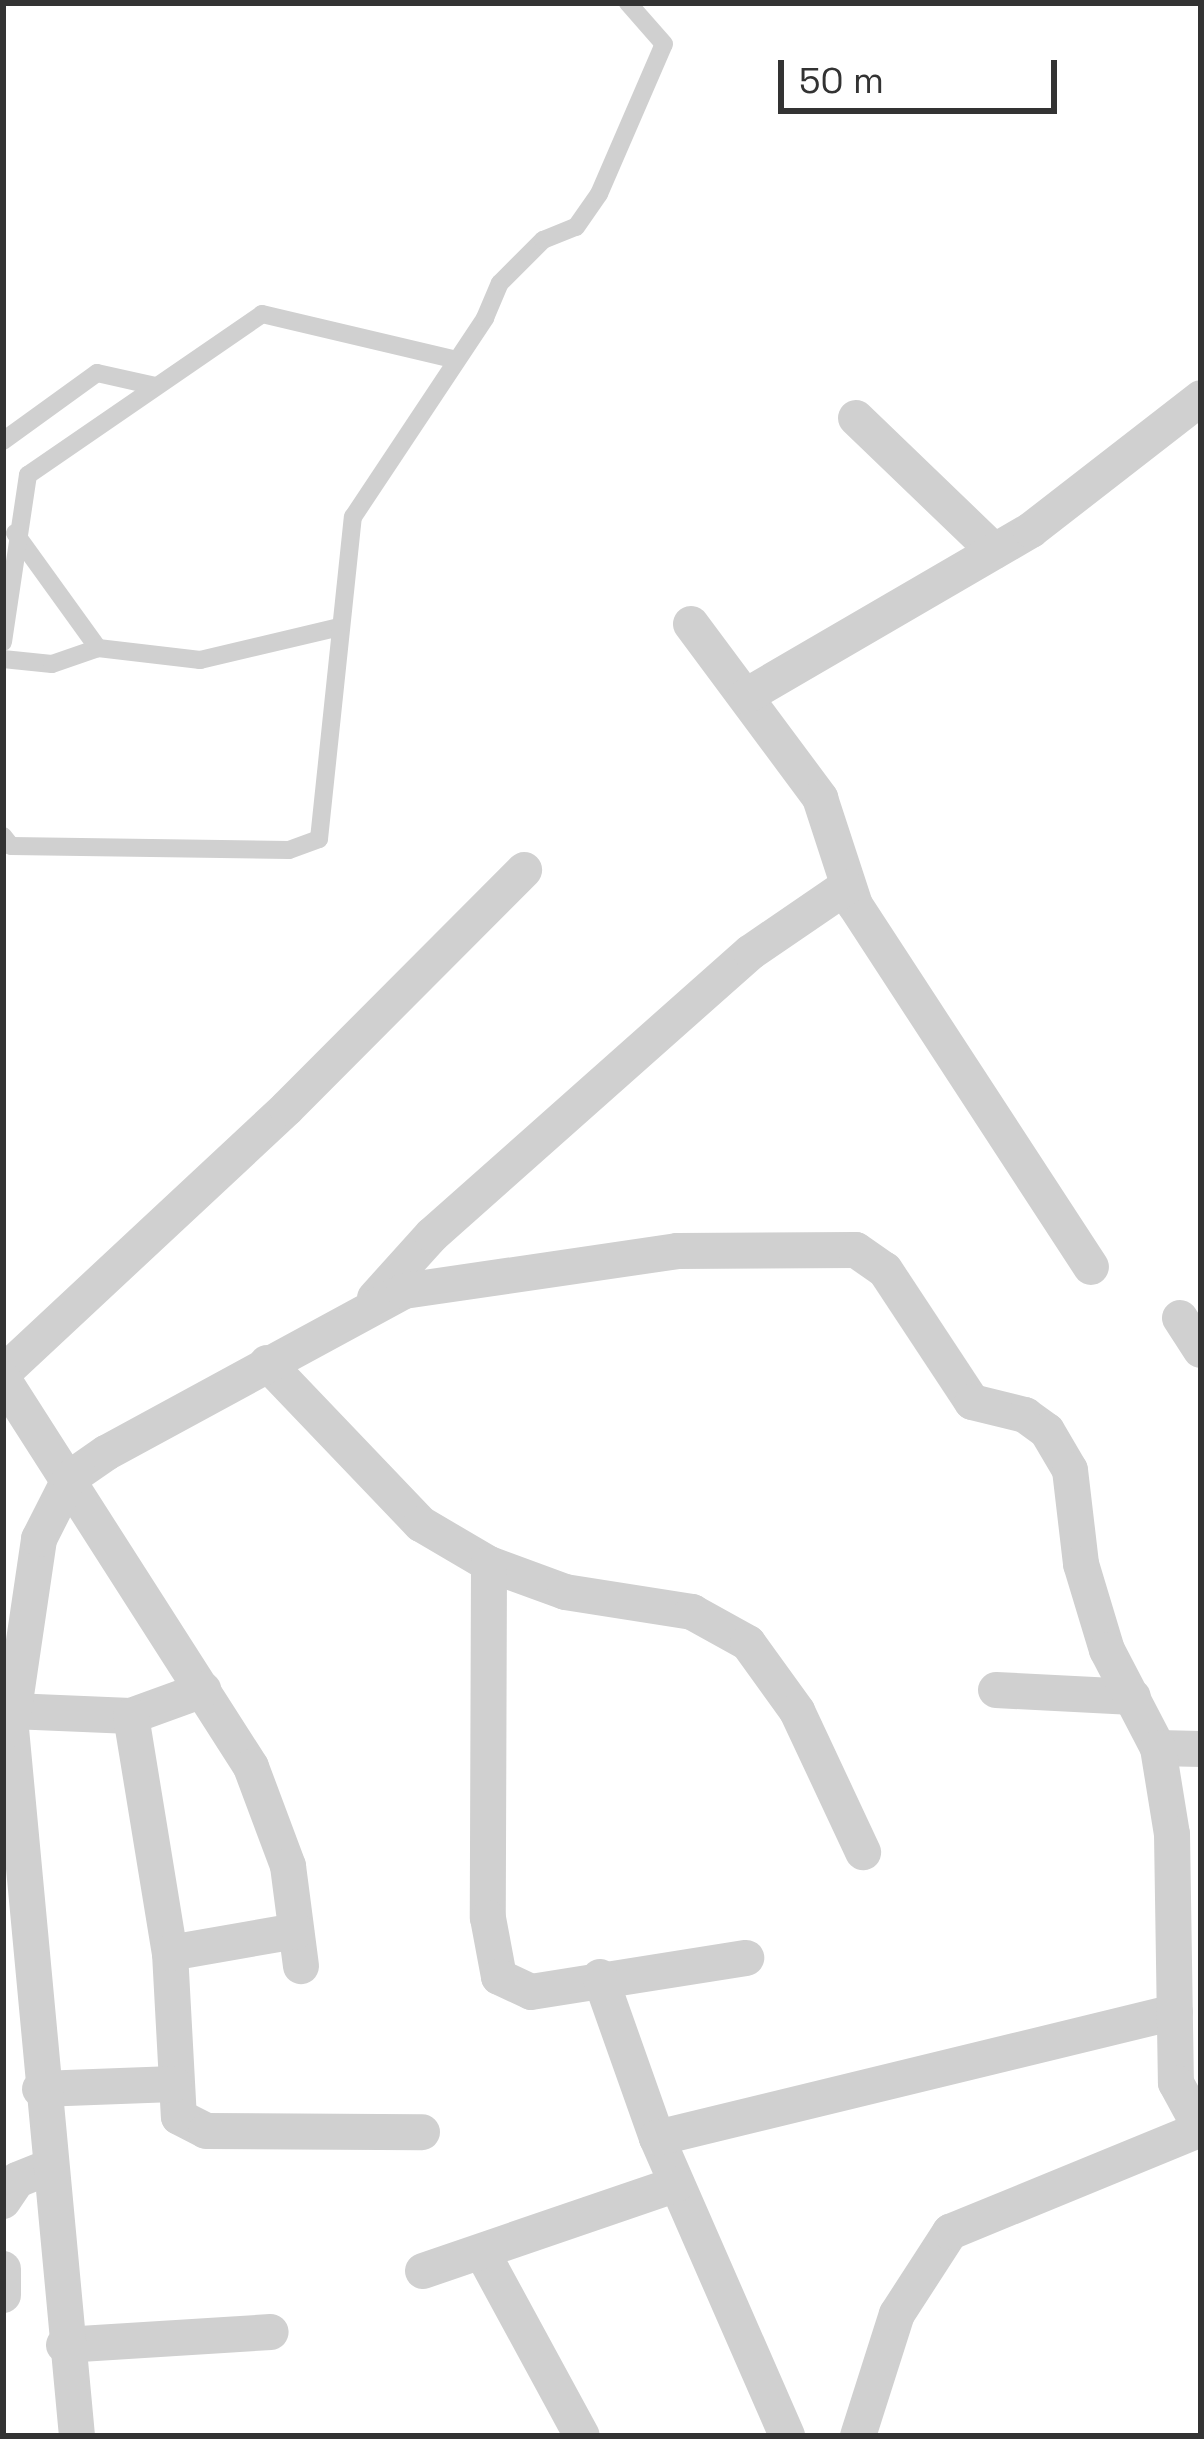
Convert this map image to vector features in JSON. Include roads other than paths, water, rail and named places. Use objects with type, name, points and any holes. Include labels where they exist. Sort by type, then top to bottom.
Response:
[{"type":"street","points":[[746,696],[994,551],[1201,398]]},
{"type":"street","points":[[856,418],[994,551]]},
{"type":"street","points":[[691,624],[820,798],[837,832],[846,887],[1090,1267]]},
{"type":"street","points":[[170,1953],[299,1948],[289,1866],[251,1767],[3,1376],[287,1108],[524,870]]},
{"type":"street","points":[[366,1308],[432,1235],[752,952],[846,887]]},
{"type":"street","points":[[76,2436],[40,2089],[12,1712],[39,1539],[70,1478],[366,1308],[444,1281],[676,1251],[870,1254],[972,1402],[1037,1421],[1061,1451],[1075,1492],[1081,1564],[1107,1650],[1158,1748],[1172,1834],[1188,1972],[1175,2012],[1176,2083],[1201,2129],[950,2232],[897,2314],[858,2436]]},
{"type":"street","points":[[1180,1318],[1201,1350]]},
{"type":"street","points":[[267,1363],[421,1524],[489,1564],[565,1592],[692,1612],[748,1643],[797,1711],[862,1852]]},
{"type":"street","points":[[489,1564],[491,1954],[513,1989],[746,1958]]},
{"type":"street","points":[[12,1712],[130,1716],[203,1690]]},
{"type":"street","points":[[996,1690],[1132,1697]]},
{"type":"street","points":[[130,1716],[170,1953],[179,2117],[206,2131],[422,2132]]},
{"type":"street","points":[[1158,1748],[1201,1749]]},
{"type":"street","points":[[600,1977],[657,2138],[787,2436]]},
{"type":"street","points":[[657,2138],[1175,2012]]},
{"type":"street","points":[[40,2089],[174,2084]]},
{"type":"street","points":[[3,2201],[17,2180],[49,2167]]},
{"type":"street","points":[[423,2271],[677,2184]]},
{"type":"street","points":[[482,2252],[582,2436]]},
{"type":"street","points":[[3,2269],[3,2294]]},
{"type":"street","points":[[64,2345],[272,2332]]},
{"type":"lane","points":[[3,836],[11,846],[290,850],[319,839],[353,517],[500,283],[543,240],[576,227],[632,130],[664,44],[628,3]]},
{"type":"lane","points":[[3,642],[14,533],[28,475],[262,314],[453,359]]},
{"type":"lane","points":[[3,441],[97,373],[155,386]]},
{"type":"lane","points":[[14,533],[98,648]]},
{"type":"lane","points":[[3,659],[52,664],[98,648],[200,660],[340,627]]}]
